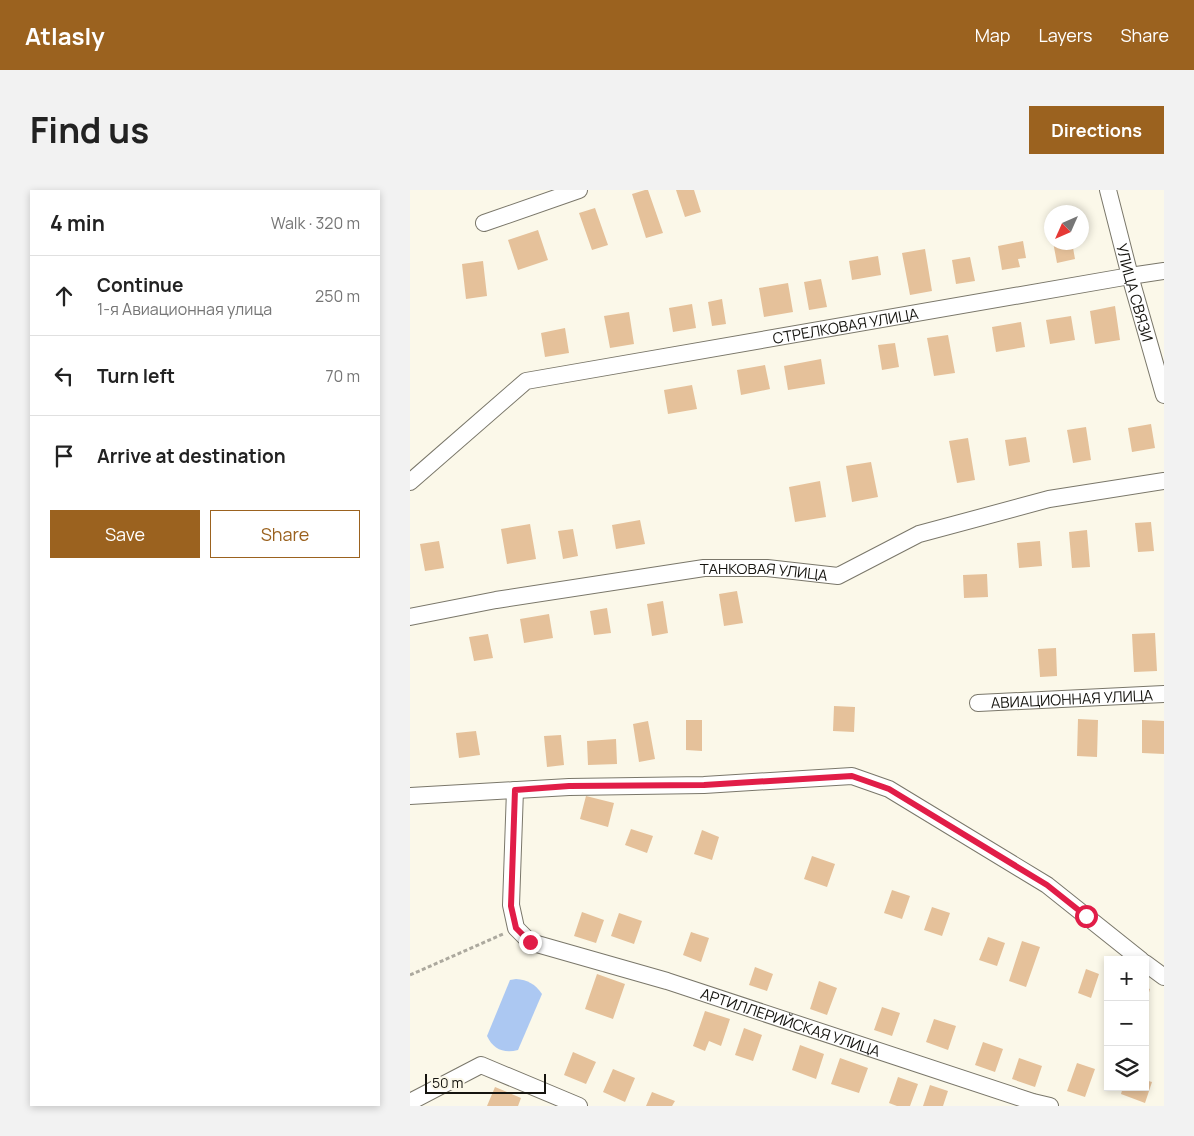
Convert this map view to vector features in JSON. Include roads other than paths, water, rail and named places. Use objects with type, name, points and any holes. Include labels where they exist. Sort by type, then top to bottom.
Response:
[{"type":"street","points":[[484,223],[579,190]]},
{"type":"street","name":"УЛИЦА СВЯЗИ","points":[[1108,190],[1164,395]]},
{"type":"street","name":"СТРЕЛКОВАЯ УЛИЦА","points":[[410,482],[526,381],[1130,276],[1164,272]]},
{"type":"street","name":"ТАНКОВАЯ УЛИЦА","points":[[410,617],[496,600],[704,568],[767,568],[838,576],[919,534],[1049,499],[1164,481]]},
{"type":"street","name":"АВИАЦИОННАЯ УЛИЦА","points":[[978,703],[1164,694]]},
{"type":"street","points":[[410,796],[569,786],[704,785],[852,776],[889,789],[1047,885],[1136,956]]},
{"type":"street","name":"АРТИЛЛЕРИЙСКАЯ УЛИЦА","points":[[515,790],[511,906],[516,928],[530,942],[667,981],[1032,1104],[1050,1106]]},
{"type":"street","points":[[1149,966],[1164,978]]},
{"type":"street","points":[[410,1102],[482,1065],[579,1106]]},
{"type":"water","points":[[516,979],[531,983],[542,994],[518,1050],[504,1051],[492,1044],[487,1036],[510,980]]}]
